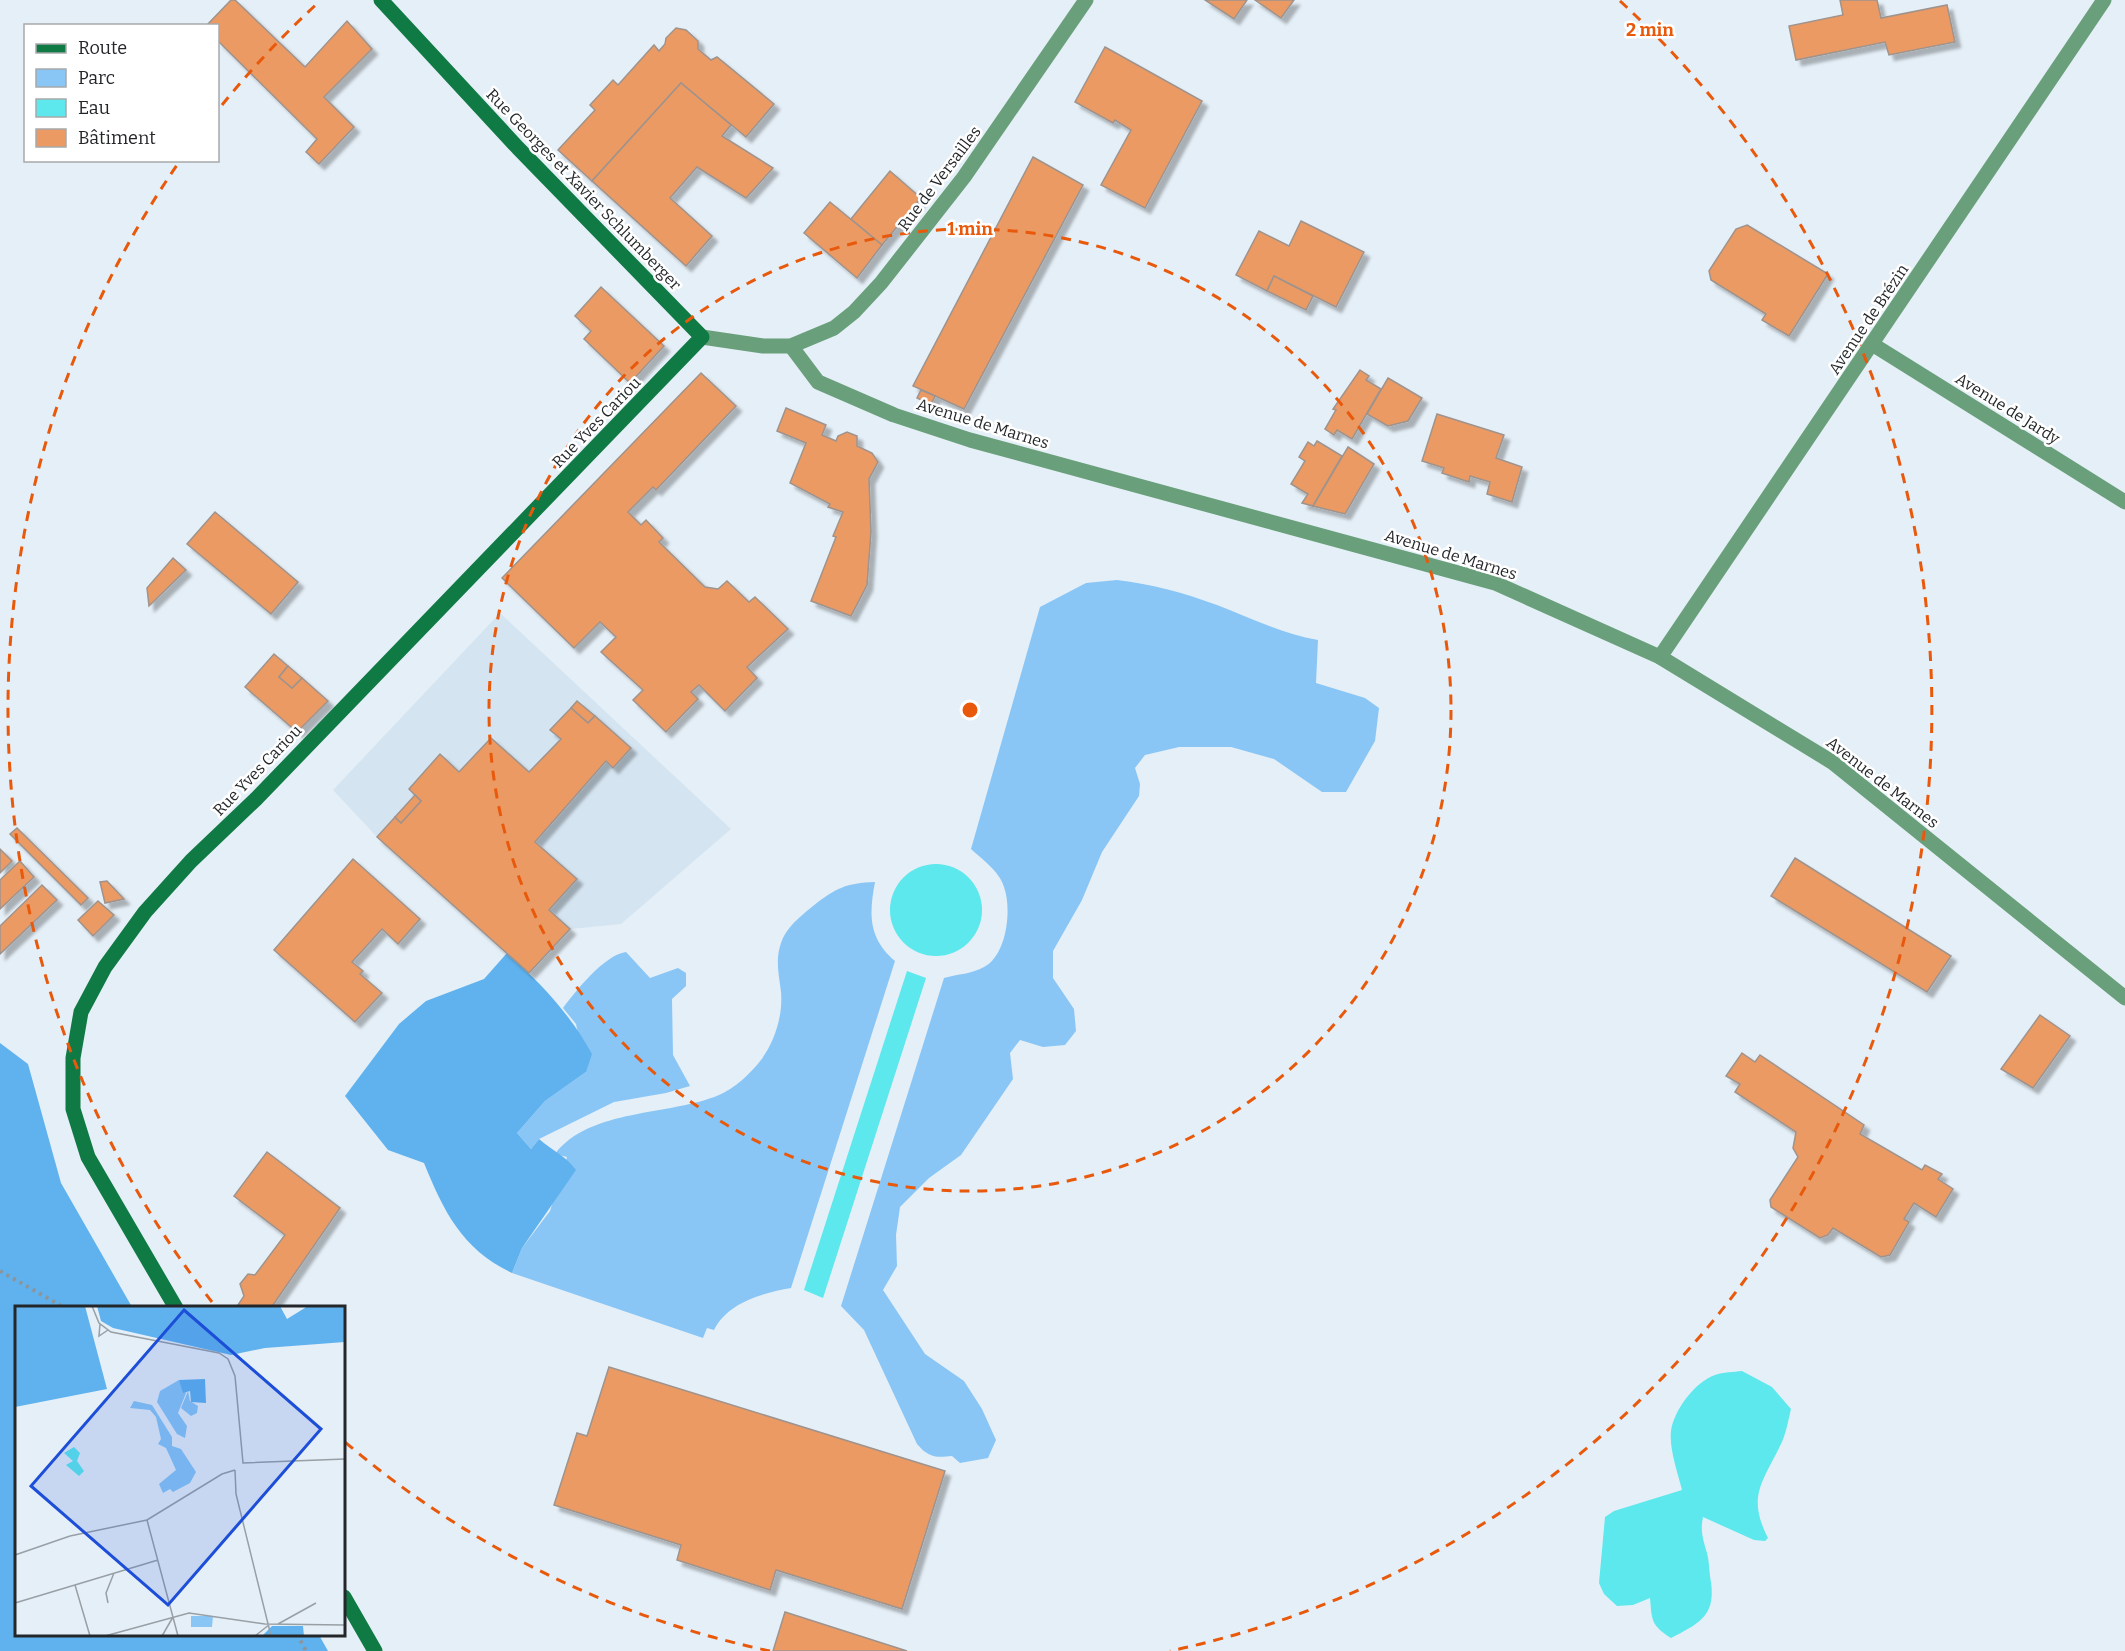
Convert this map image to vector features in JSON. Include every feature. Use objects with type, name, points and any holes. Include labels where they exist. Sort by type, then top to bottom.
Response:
[{"type":"main road","name":"Rue Georges et Xavier Schlumberger","points":[[381,0],[518,148],[702,337]]},
{"type":"main road","name":"Rue Yves Cariou","points":[[175,1306],[88,1157],[74,1109],[73,1058],[81,1012],[105,967],[145,912],[191,861],[256,799],[702,337]]},
{"type":"main road","points":[[345,1598],[375,1651]]},
{"type":"street","name":"Rue de Versailles","points":[[791,346],[834,328],[854,312],[881,283],[964,177],[1086,0]]},
{"type":"street","name":"Avenue de Brézin","points":[[1660,657],[2104,0]]},
{"type":"street","points":[[702,337],[764,346],[791,346]]},
{"type":"street","name":"Avenue de Jardy","points":[[1872,344],[2125,502]]},
{"type":"street","name":"Avenue de Marnes","points":[[791,346],[818,382],[894,415],[970,440],[1495,583],[1660,657],[1833,762],[2125,998]]},
{"type":"path","points":[[0,1271],[61,1306]]},
{"type":"path","points":[[298,1636],[306,1651]]},
{"type":"shaded area","points":[[500,613],[731,829],[621,924],[570,929],[529,973],[377,837],[333,790]]},
{"type":"shaded area","points":[[507,953],[554,1000],[592,1054],[586,1072],[545,1101],[517,1133],[531,1149],[539,1139],[564,1157],[576,1170],[522,1248],[512,1273],[480,1253],[467,1241],[447,1213],[424,1163],[388,1150],[345,1096],[399,1024],[426,1001],[484,979]]},
{"type":"shaded area","points":[[0,1043],[28,1064],[61,1183],[131,1306],[15,1306],[15,1636],[320,1636],[328,1651],[0,1651]]},
{"type":"green space","points":[[1117,580],[1180,593],[1279,630],[1318,640],[1316,683],[1365,698],[1379,708],[1375,741],[1346,792],[1322,792],[1274,759],[1231,747],[1179,747],[1145,755],[1135,768],[1140,784],[1139,796],[1102,852],[1082,900],[1053,951],[1053,978],[1074,1009],[1076,1031],[1065,1045],[1043,1047],[1020,1040],[1010,1053],[1013,1079],[961,1155],[929,1178],[900,1207],[896,1235],[897,1266],[883,1290],[925,1354],[964,1381],[982,1409],[996,1440],[988,1458],[960,1463],[952,1456],[936,1457],[928,1454],[917,1444],[864,1330],[841,1306],[944,978],[970,973],[984,967],[992,961],[1003,942],[1007,907],[1002,881],[995,871],[971,849],[1040,607],[1086,583]]},
{"type":"green space","points":[[875,882],[872,915],[875,934],[886,952],[895,961],[791,1288],[747,1300],[728,1312],[714,1330],[707,1328],[703,1338],[512,1273],[522,1248],[550,1211],[567,1157],[555,1154],[570,1139],[588,1128],[632,1115],[699,1102],[725,1092],[742,1080],[761,1060],[777,1027],[781,1010],[778,955],[786,932],[794,922],[835,891],[849,885]]},
{"type":"green space","points":[[626,952],[650,978],[678,968],[686,973],[686,986],[672,999],[673,1055],[690,1086],[666,1093],[614,1102],[539,1139],[531,1149],[517,1133],[545,1101],[586,1072],[576,1024],[563,1008],[600,967]]},
{"type":"water","points":[[936,864],[954,867],[969,877],[979,892],[982,910],[979,928],[969,943],[954,953],[936,956],[918,953],[903,943],[893,928],[890,910],[893,892],[903,877],[918,867]]},
{"type":"water","points":[[907,971],[926,978],[823,1298],[804,1290]]},
{"type":"water","points":[[1742,1371],[1772,1387],[1791,1409],[1784,1437],[1759,1490],[1758,1512],[1768,1538],[1765,1541],[1754,1540],[1703,1517],[1702,1535],[1712,1589],[1709,1608],[1692,1627],[1671,1638],[1656,1626],[1651,1612],[1650,1598],[1633,1605],[1617,1606],[1604,1594],[1599,1583],[1605,1517],[1614,1511],[1682,1490],[1671,1438],[1676,1414],[1693,1390],[1707,1379],[1721,1373]]},
{"type":"building","points":[[231,0],[235,0],[305,67],[347,21],[372,49],[324,97],[354,127],[319,164],[306,152],[317,139],[219,42],[219,24],[208,24]]},
{"type":"building","points":[[1205,0],[1247,0],[1234,19]]},
{"type":"building","points":[[1255,0],[1294,0],[1281,18]]},
{"type":"building","points":[[1840,0],[1877,0],[1881,18],[1947,5],[1955,42],[1889,55],[1885,42],[1796,60],[1789,26],[1843,15]]},
{"type":"building","points":[[676,28],[686,30],[698,41],[698,49],[711,60],[717,57],[774,104],[746,137],[681,83],[592,181],[558,150],[595,110],[590,105],[613,80],[618,85],[654,45],[659,51],[665,44],[666,38]]},
{"type":"building","points":[[1105,47],[1202,101],[1145,208],[1101,185],[1131,130],[1075,102]]},
{"type":"building","points":[[681,83],[731,125],[722,136],[773,168],[746,198],[697,167],[670,198],[712,236],[686,266],[592,181]]},
{"type":"building","points":[[1033,157],[1083,185],[964,409],[913,386]]},
{"type":"building","points":[[890,171],[921,198],[882,245],[851,219]]},
{"type":"building","points":[[830,202],[882,245],[857,278],[804,233]]},
{"type":"building","points":[[1301,221],[1364,252],[1336,307],[1274,276],[1267,291],[1236,275],[1259,231],[1289,246]]},
{"type":"building","points":[[1747,225],[1828,274],[1789,336],[1762,320],[1766,314],[1711,280],[1709,271],[1736,229]]},
{"type":"building","points":[[1274,276],[1313,296],[1306,310],[1267,291]]},
{"type":"building","points":[[601,287],[664,346],[630,383],[584,339],[591,331],[575,316]]},
{"type":"building","points":[[1360,370],[1369,376],[1366,380],[1381,389],[1352,439],[1337,430],[1334,435],[1325,429],[1336,410],[1333,409]]},
{"type":"building","points":[[701,373],[736,406],[656,490],[653,487],[628,512],[641,525],[646,520],[663,538],[659,542],[705,587],[718,589],[727,581],[749,602],[755,597],[788,629],[747,667],[757,678],[725,711],[699,685],[691,692],[698,699],[666,732],[633,700],[643,690],[601,652],[616,637],[600,622],[574,648],[502,578]]},
{"type":"building","points":[[1388,378],[1422,398],[1408,421],[1388,426],[1367,414]]},
{"type":"building","points":[[921,390],[935,396],[931,405],[917,398]]},
{"type":"building","points":[[786,408],[826,425],[822,435],[836,441],[838,436],[847,432],[857,436],[857,446],[872,453],[878,462],[869,479],[871,532],[867,585],[851,616],[811,601],[836,537],[833,536],[843,512],[828,507],[830,504],[790,483],[806,443],[777,431]]},
{"type":"building","points":[[1437,414],[1504,435],[1496,458],[1522,467],[1512,502],[1487,494],[1490,482],[1470,476],[1469,482],[1442,473],[1444,468],[1422,461]]},
{"type":"building","points":[[1317,441],[1342,456],[1313,506],[1302,503],[1308,494],[1291,484],[1305,461],[1299,457],[1308,442],[1314,446]]},
{"type":"building","points":[[1348,447],[1374,464],[1345,514],[1313,506]]},
{"type":"building","points":[[215,512],[298,582],[271,614],[187,544]]},
{"type":"building","points":[[173,558],[186,570],[149,606],[147,588]]},
{"type":"building","points":[[274,654],[288,666],[279,677],[292,688],[302,678],[328,701],[297,732],[245,687]]},
{"type":"building","points":[[288,666],[302,678],[292,688],[279,677]]},
{"type":"building","points":[[577,701],[595,716],[588,723],[571,708]]},
{"type":"building","points":[[571,708],[588,723],[595,716],[631,748],[613,768],[606,761],[535,842],[577,879],[549,910],[570,929],[529,973],[377,837],[395,817],[401,823],[421,801],[409,789],[440,754],[459,772],[491,738],[529,772],[561,739],[550,730]]},
{"type":"building","points":[[415,795],[421,801],[401,823],[395,817]]},
{"type":"building","points":[[17,828],[88,898],[81,905],[10,834]]},
{"type":"building","points":[[0,849],[12,861],[0,873]]},
{"type":"building","points":[[1795,858],[1951,956],[1927,992],[1771,896]]},
{"type":"building","points":[[353,859],[420,919],[398,944],[382,929],[352,962],[363,971],[360,974],[382,993],[355,1022],[274,950]]},
{"type":"building","points":[[20,861],[34,877],[0,909],[0,880]]},
{"type":"building","points":[[107,881],[124,899],[105,903],[100,882]]},
{"type":"building","points":[[42,885],[57,900],[0,954],[0,926]]},
{"type":"building","points":[[98,901],[114,915],[93,936],[78,920]]},
{"type":"building","points":[[2040,1015],[2070,1036],[2033,1088],[2001,1069]]},
{"type":"building","points":[[1742,1053],[1755,1062],[1760,1055],[1864,1125],[1860,1134],[1922,1170],[1925,1165],[1942,1174],[1938,1179],[1953,1189],[1936,1217],[1914,1203],[1904,1219],[1909,1222],[1890,1255],[1881,1257],[1833,1228],[1828,1235],[1820,1238],[1771,1207],[1770,1200],[1798,1157],[1793,1148],[1796,1132],[1735,1092],[1740,1084],[1726,1076]]},
{"type":"building","points":[[267,1152],[340,1208],[272,1306],[237,1306],[244,1296],[240,1284],[248,1274],[255,1275],[285,1235],[234,1196]]},
{"type":"building","points":[[609,1367],[945,1471],[902,1609],[776,1570],[770,1590],[677,1560],[681,1545],[554,1505],[577,1433],[587,1436]]},
{"type":"building","points":[[785,1612],[907,1651],[773,1651]]}]
